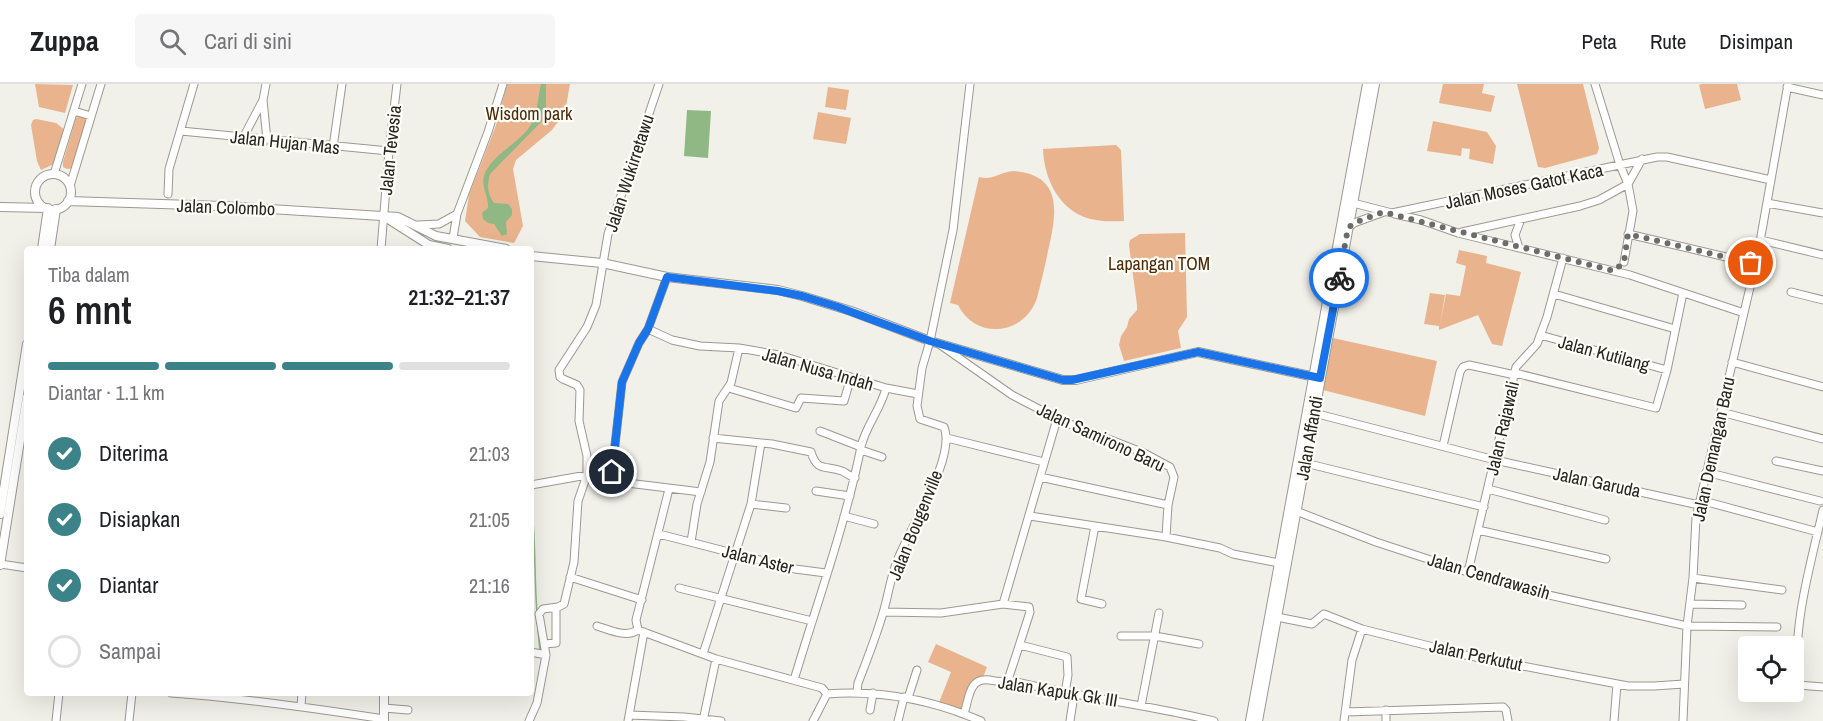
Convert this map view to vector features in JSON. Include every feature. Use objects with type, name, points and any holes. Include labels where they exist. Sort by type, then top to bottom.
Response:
[{"type":"main road","name":"Jalan Affandi","points":[[1258,721],[1279,563],[1305,463],[1314,413],[1317,377],[1353,203],[1367,84]]},
{"type":"main road","name":"Jalan Affandi","points":[[1250,721],[1273,616],[1362,134],[1375,84]]},
{"type":"main road","points":[[0,207],[50,209],[63,207],[71,194],[70,186],[65,178],[54,174],[42,178],[37,185],[36,193],[38,201],[50,209]]},
{"type":"main road","points":[[16,208],[36,193]]},
{"type":"main road","name":"Jalan Colombo","points":[[68,201],[223,206],[400,217],[436,236],[492,246]]},
{"type":"main road","points":[[43,246],[50,209]]},
{"type":"main road","points":[[50,209],[50,246]]},
{"type":"main road","name":"Jalan Colombo","points":[[384,217],[434,246]]},
{"type":"main road","points":[[451,246],[453,238]]},
{"type":"main road","points":[[534,256],[602,263],[667,277],[802,296],[842,308],[934,342],[1068,380],[1198,352],[1317,377]]},
{"type":"main road","points":[[0,514],[24,363]]},
{"type":"main road","points":[[0,564],[24,416]]},
{"type":"main road","points":[[384,696],[384,720]]},
{"type":"street","points":[[54,174],[82,84]]},
{"type":"street","points":[[70,186],[100,84]]},
{"type":"street","points":[[168,194],[169,169],[194,84]]},
{"type":"street","points":[[266,84],[263,100],[267,140]]},
{"type":"street","points":[[333,147],[342,84]]},
{"type":"street","name":"Jalan Tevesia","points":[[381,246],[397,84]]},
{"type":"street","points":[[453,238],[457,214],[488,132],[503,84]]},
{"type":"street","name":"Jalan Wukirretawu","points":[[586,475],[587,456],[579,422],[580,390],[577,385],[560,377],[559,370],[587,327],[596,305],[602,263],[612,221],[659,84]]},
{"type":"street","points":[[970,84],[958,201],[934,342],[922,368],[916,406],[918,416],[944,427],[947,438],[1044,462]]},
{"type":"street","points":[[1595,84],[1628,184],[1634,211],[1624,262],[1630,275]]},
{"type":"street","points":[[1787,86],[1823,95]]},
{"type":"street","name":"Jalan Demangan Baru","points":[[1683,721],[1694,534],[1706,472],[1761,240],[1787,86]]},
{"type":"street","points":[[243,138],[263,100]]},
{"type":"street","points":[[74,111],[91,116]]},
{"type":"street","name":"Jalan Hujan Mas","points":[[181,131],[389,151]]},
{"type":"street","name":"Jalan Moses Gatot Kaca","points":[[1348,228],[1378,213],[1389,213],[1642,159],[1667,157],[1771,180]]},
{"type":"street","points":[[1628,184],[1642,159]]},
{"type":"street","name":"Jalan Moses Gatot Kaca","points":[[1458,233],[1580,206],[1599,200],[1628,184]]},
{"type":"street","name":"Jalan Moses Gatot Kaca","points":[[1353,203],[1421,220],[1458,233],[1630,275],[1744,313]]},
{"type":"street","points":[[1767,203],[1823,213]]},
{"type":"street","points":[[414,224],[438,224],[457,214]]},
{"type":"street","points":[[1519,248],[1515,235],[1521,219]]},
{"type":"street","points":[[1628,234],[1755,264]]},
{"type":"street","points":[[1761,240],[1823,255]]},
{"type":"street","name":"Jalan Rajawali","points":[[1468,572],[1518,364],[1533,351],[1540,335],[1563,258]]},
{"type":"street","points":[[1614,271],[1624,262]]},
{"type":"street","points":[[611,481],[622,382],[639,343],[648,329],[667,277]]},
{"type":"street","points":[[1791,292],[1823,300]]},
{"type":"street","points":[[1443,446],[1460,372],[1463,367],[1469,365],[1519,374],[1656,408],[1667,370],[1683,293]]},
{"type":"street","points":[[1554,294],[1675,329]]},
{"type":"street","name":"Jalan Nusa Indah","points":[[648,329],[690,345],[740,348],[784,356],[886,388],[918,394]]},
{"type":"street","name":"Jalan Kutilang","points":[[1540,335],[1667,370]]},
{"type":"street","name":"Jalan Samirono Baru","points":[[934,342],[1012,395],[1057,419],[1144,453],[1170,467],[1174,477],[1168,505],[1166,537]]},
{"type":"street","points":[[691,542],[719,400],[729,388],[740,348]]},
{"type":"street","points":[[1732,362],[1823,387]]},
{"type":"street","points":[[729,388],[796,408],[799,399],[802,398],[844,401],[851,377]]},
{"type":"street","points":[[794,680],[850,496],[861,448],[886,388]]},
{"type":"street","points":[[1721,412],[1823,439]]},
{"type":"street","name":"Jalan Garuda","points":[[1314,413],[1495,460],[1700,502],[1818,532]]},
{"type":"street","points":[[1003,604],[1057,419]]},
{"type":"street","points":[[820,431],[882,457]]},
{"type":"street","points":[[713,438],[761,443],[811,452],[816,464],[855,478]]},
{"type":"street","name":"Jalan Bougenville","points":[[857,692],[858,683],[884,612],[895,566],[921,514],[947,438]]},
{"type":"street","points":[[703,654],[751,504],[761,443]]},
{"type":"street","points":[[1776,460],[1823,471]]},
{"type":"street","points":[[1305,463],[1484,507]]},
{"type":"street","points":[[1706,472],[1820,501]]},
{"type":"street","points":[[529,721],[537,703],[544,644],[539,614],[543,609],[556,608],[564,604],[574,562],[578,501],[586,475]]},
{"type":"street","points":[[534,484],[586,475],[611,481],[701,492]]},
{"type":"street","points":[[1040,477],[1168,505]]},
{"type":"street","points":[[669,489],[636,620],[641,631],[628,718],[721,721]]},
{"type":"street","points":[[1488,489],[1605,520]]},
{"type":"street","points":[[816,491],[850,496]]},
{"type":"street","points":[[751,504],[786,508]]},
{"type":"street","name":"Jalan Cendrawasih","points":[[1292,510],[1376,542],[1513,587],[1687,626],[1777,627]]},
{"type":"street","points":[[1823,510],[1799,631],[1798,684],[1823,687]]},
{"type":"street","points":[[844,516],[874,524]]},
{"type":"street","points":[[1030,516],[1166,537],[1279,563]]},
{"type":"street","points":[[1095,526],[1081,599],[1101,604]]},
{"type":"street","points":[[1479,530],[1606,559]]},
{"type":"street","name":"Jalan Aster","points":[[658,534],[795,569],[826,573]]},
{"type":"street","points":[[0,564],[24,568]]},
{"type":"street","points":[[570,577],[642,600]]},
{"type":"street","points":[[1693,578],[1782,590]]},
{"type":"street","points":[[679,588],[812,621]]},
{"type":"street","points":[[884,612],[941,613],[1003,604],[1029,607],[1020,645],[1008,680]]},
{"type":"street","points":[[1690,604],[1742,605]]},
{"type":"street","points":[[544,644],[556,643],[556,608]]},
{"type":"street","points":[[1141,706],[1159,614]]},
{"type":"street","name":"Jalan Perkutut","points":[[1273,616],[1312,624],[1324,614],[1362,629],[1465,655],[1617,684],[1643,687],[1684,684]]},
{"type":"street","points":[[597,626],[629,634],[641,631],[716,659],[822,688],[827,694]]},
{"type":"street","points":[[1344,721],[1352,660],[1362,629]]},
{"type":"street","points":[[1121,636],[1155,636],[1199,644]]},
{"type":"street","points":[[1020,645],[1067,657],[1068,675],[1065,693]]},
{"type":"street","points":[[534,652],[543,654]]},
{"type":"street","points":[[703,720],[716,659]]},
{"type":"street","points":[[898,721],[917,670]]},
{"type":"street","name":"Jalan Kapuk Gk III","points":[[964,714],[974,684],[979,679],[1000,682],[1008,680],[1074,695],[1096,696],[1184,718],[1214,721]]},
{"type":"street","points":[[1614,721],[1617,684]]},
{"type":"street","points":[[827,694],[857,692],[906,698],[981,721]]},
{"type":"street","points":[[870,710],[873,693]]},
{"type":"street","points":[[813,721],[827,694]]},
{"type":"street","points":[[1070,721],[1074,695]]},
{"type":"street","points":[[56,721],[59,696]]},
{"type":"street","points":[[129,721],[132,696]]},
{"type":"street","points":[[229,696],[384,720]]},
{"type":"street","points":[[301,706],[302,696]]},
{"type":"street","points":[[1345,712],[1503,707],[1506,710],[1508,721]]},
{"type":"street","points":[[384,708],[408,710]]},
{"type":"street","points":[[1386,710],[1386,721]]},
{"type":"green space","points":[[35,84],[73,85],[65,113],[39,107]]},
{"type":"green space","name":"Wisdom park","points":[[507,84],[570,84],[565,112],[552,130],[516,160],[513,169],[523,226],[514,243],[480,237],[465,221],[469,195],[496,125]]},
{"type":"green space","points":[[1443,84],[1484,84],[1482,93],[1495,96],[1491,112],[1439,103]]},
{"type":"green space","points":[[1517,84],[1583,84],[1599,148],[1597,154],[1545,168],[1538,167]]},
{"type":"green space","points":[[1737,84],[1741,100],[1705,109],[1699,85]]},
{"type":"green space","points":[[828,87],[849,90],[846,110],[825,107]]},
{"type":"green space","points":[[818,112],[851,118],[846,144],[813,139]]},
{"type":"green space","points":[[79,116],[86,118],[87,121],[73,168],[67,169],[63,167],[63,162],[76,118]]},
{"type":"green space","points":[[36,119],[56,123],[65,130],[54,164],[41,170],[37,161],[31,125]]},
{"type":"green space","points":[[1433,121],[1487,132],[1496,146],[1493,164],[1469,159],[1470,149],[1462,148],[1461,156],[1427,151]]},
{"type":"green space","points":[[1116,145],[1121,150],[1124,221],[1084,217],[1064,204],[1057,194],[1047,172],[1043,149]]},
{"type":"green space","points":[[1014,171],[1030,174],[1042,180],[1049,189],[1053,199],[1053,224],[1046,263],[1037,298],[1031,310],[1022,320],[1011,326],[1000,329],[988,328],[976,324],[966,317],[958,305],[950,303],[979,177],[988,178]]},
{"type":"green space","name":"Lapangan TOM","points":[[1185,233],[1187,317],[1178,331],[1181,348],[1124,361],[1119,345],[1121,336],[1129,319],[1137,310],[1130,240],[1140,234]]},
{"type":"green space","points":[[1459,250],[1487,256],[1486,263],[1521,272],[1502,346],[1492,344],[1478,315],[1439,330],[1439,326],[1424,324],[1430,293],[1445,295],[1440,325],[1446,294],[1460,296],[1466,266],[1456,263]]},
{"type":"green space","points":[[1333,338],[1437,361],[1425,416],[1323,390]]},
{"type":"green space","points":[[936,644],[987,667],[981,683],[973,681],[964,713],[938,705],[951,672],[928,662]]},
{"type":"shaded area","points":[[541,84],[546,84],[546,109],[542,121],[490,174],[488,189],[494,203],[508,204],[512,209],[512,215],[506,222],[507,234],[502,236],[494,224],[483,219],[482,213],[488,208],[484,176],[492,162],[523,135],[531,124]]},
{"type":"shaded area","points":[[687,110],[711,111],[708,158],[684,156]]},
{"type":"waterway","points":[[534,529],[537,613]]},
{"type":"waterway","points":[[538,630],[540,652]]},
{"type":"way so far","points":[[1339,278],[1348,228],[1354,223],[1383,212],[1614,271],[1624,262],[1628,234],[1751,263]]},
{"type":"route","points":[[612,472],[622,382],[639,343],[648,329],[667,277],[746,286],[802,296],[825,302],[930,341],[1063,380],[1076,380],[1189,352],[1211,353],[1320,378],[1339,278]]}]
